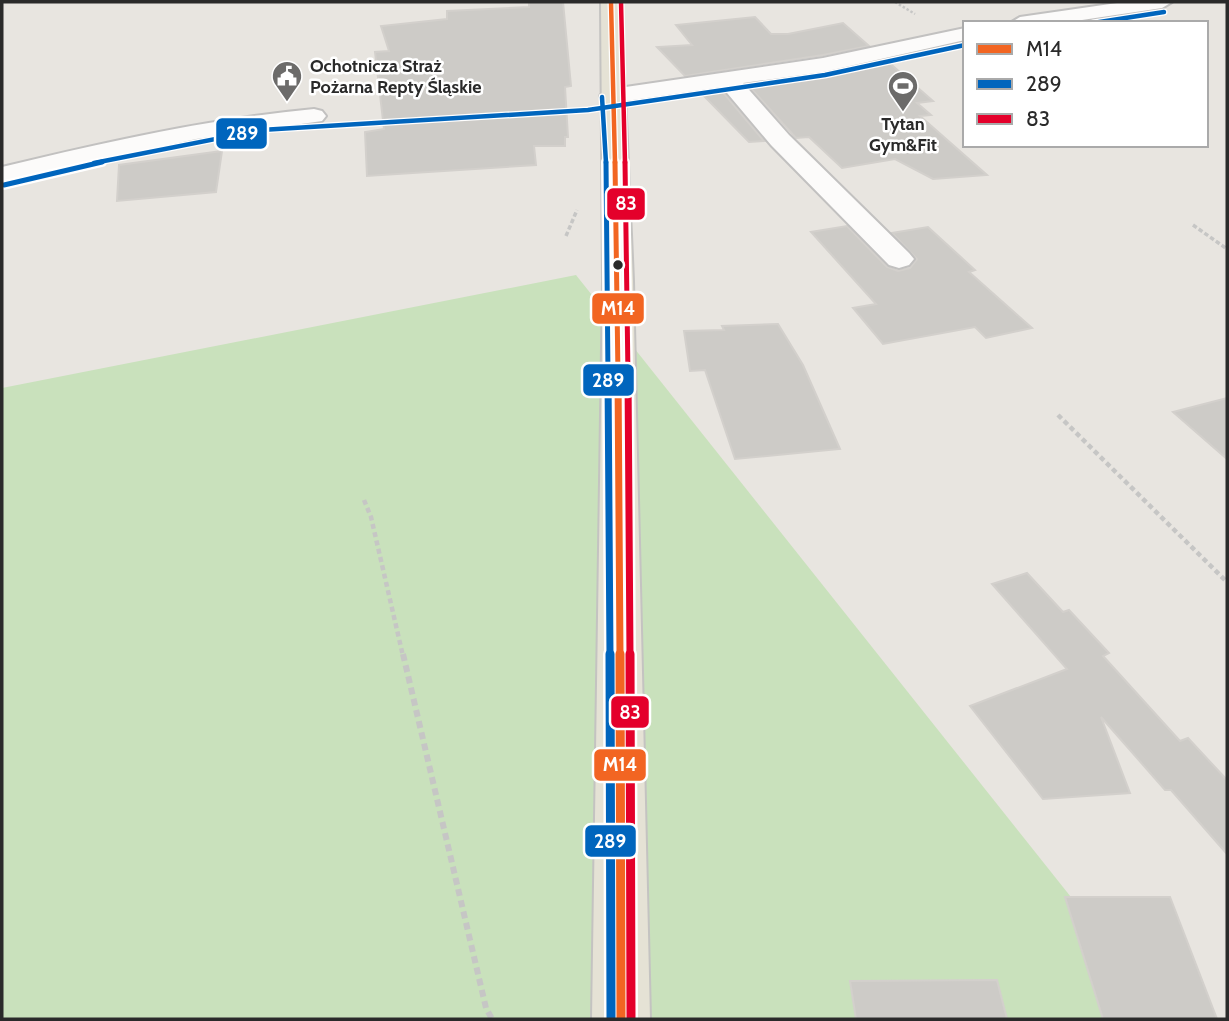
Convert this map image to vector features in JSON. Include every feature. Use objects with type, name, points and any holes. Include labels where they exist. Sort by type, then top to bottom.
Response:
[{"type":"main road","points":[[611,2],[618,281],[621,1019]]},
{"type":"street","points":[[1034,21],[1162,2]]},
{"type":"street","points":[[612,96],[823,65],[963,34]]},
{"type":"street","points":[[727,79],[780,141],[899,259]]},
{"type":"street","points":[[2,175],[197,131],[260,120],[314,116]]},
{"type":"path","points":[[1193,225],[1227,249]]},
{"type":"path","points":[[1058,415],[1227,582]]},
{"type":"path","points":[[364,500],[371,517],[483,994],[492,1019]]},
{"type":"green space","points":[[576,275],[1168,1019],[2,1019],[2,388]]},
{"type":"building","points":[[529,2],[563,2],[571,86],[565,87],[568,137],[565,137],[565,146],[534,146],[536,165],[367,176],[365,132],[384,129],[375,52],[389,51],[381,26],[447,19],[447,11],[529,7]]},
{"type":"building","points":[[755,17],[771,34],[788,34],[843,23],[869,46],[685,76],[657,47],[692,45],[676,25]]},
{"type":"building","points":[[886,60],[933,101],[917,103],[931,115],[920,116],[987,175],[933,179],[895,159],[842,168],[809,137],[796,138],[748,85],[824,75]]},
{"type":"building","points":[[721,90],[764,141],[749,142],[701,93]]},
{"type":"building","points":[[222,151],[216,192],[117,201],[119,165]]},
{"type":"building","points":[[847,226],[887,267],[898,271],[910,268],[917,259],[892,233],[928,227],[975,270],[969,272],[1032,328],[986,338],[975,327],[883,344],[853,308],[876,304],[811,232]]},
{"type":"building","points":[[778,324],[803,365],[840,449],[735,459],[705,370],[690,371],[684,331],[724,330],[722,326]]},
{"type":"building","points":[[1227,398],[1227,459],[1173,412]]},
{"type":"building","points":[[1027,573],[1063,612],[1069,610],[1109,653],[1103,656],[1180,741],[1188,738],[1227,780],[1227,854],[1171,790],[1165,790],[1101,717],[1130,793],[1043,799],[970,706],[1067,669],[992,584]]},
{"type":"building","points":[[1065,897],[1170,897],[1217,1019],[1103,1019]]},
{"type":"building","points":[[997,980],[1007,1019],[856,1019],[850,981]]},
{"type":"transit line","name":"M14","points":[[611,2],[618,281],[621,1019]]},
{"type":"transit line","name":"83","points":[[621,2],[628,281],[631,1019]]},
{"type":"transit line","name":"289","points":[[1106,21],[1164,12]]},
{"type":"transit line","name":"289","points":[[4,185],[146,151],[261,130],[588,110],[825,75],[963,45]]},
{"type":"transit line","name":"289","points":[[602,97],[606,145],[608,281],[611,1019]]},
{"type":"place","name":"Ochotnicza Straż Pożarna Repty Śląskie","points":[[287,103]]},
{"type":"place","name":"Tytan Gym&Fit","points":[[903,113]]}]
